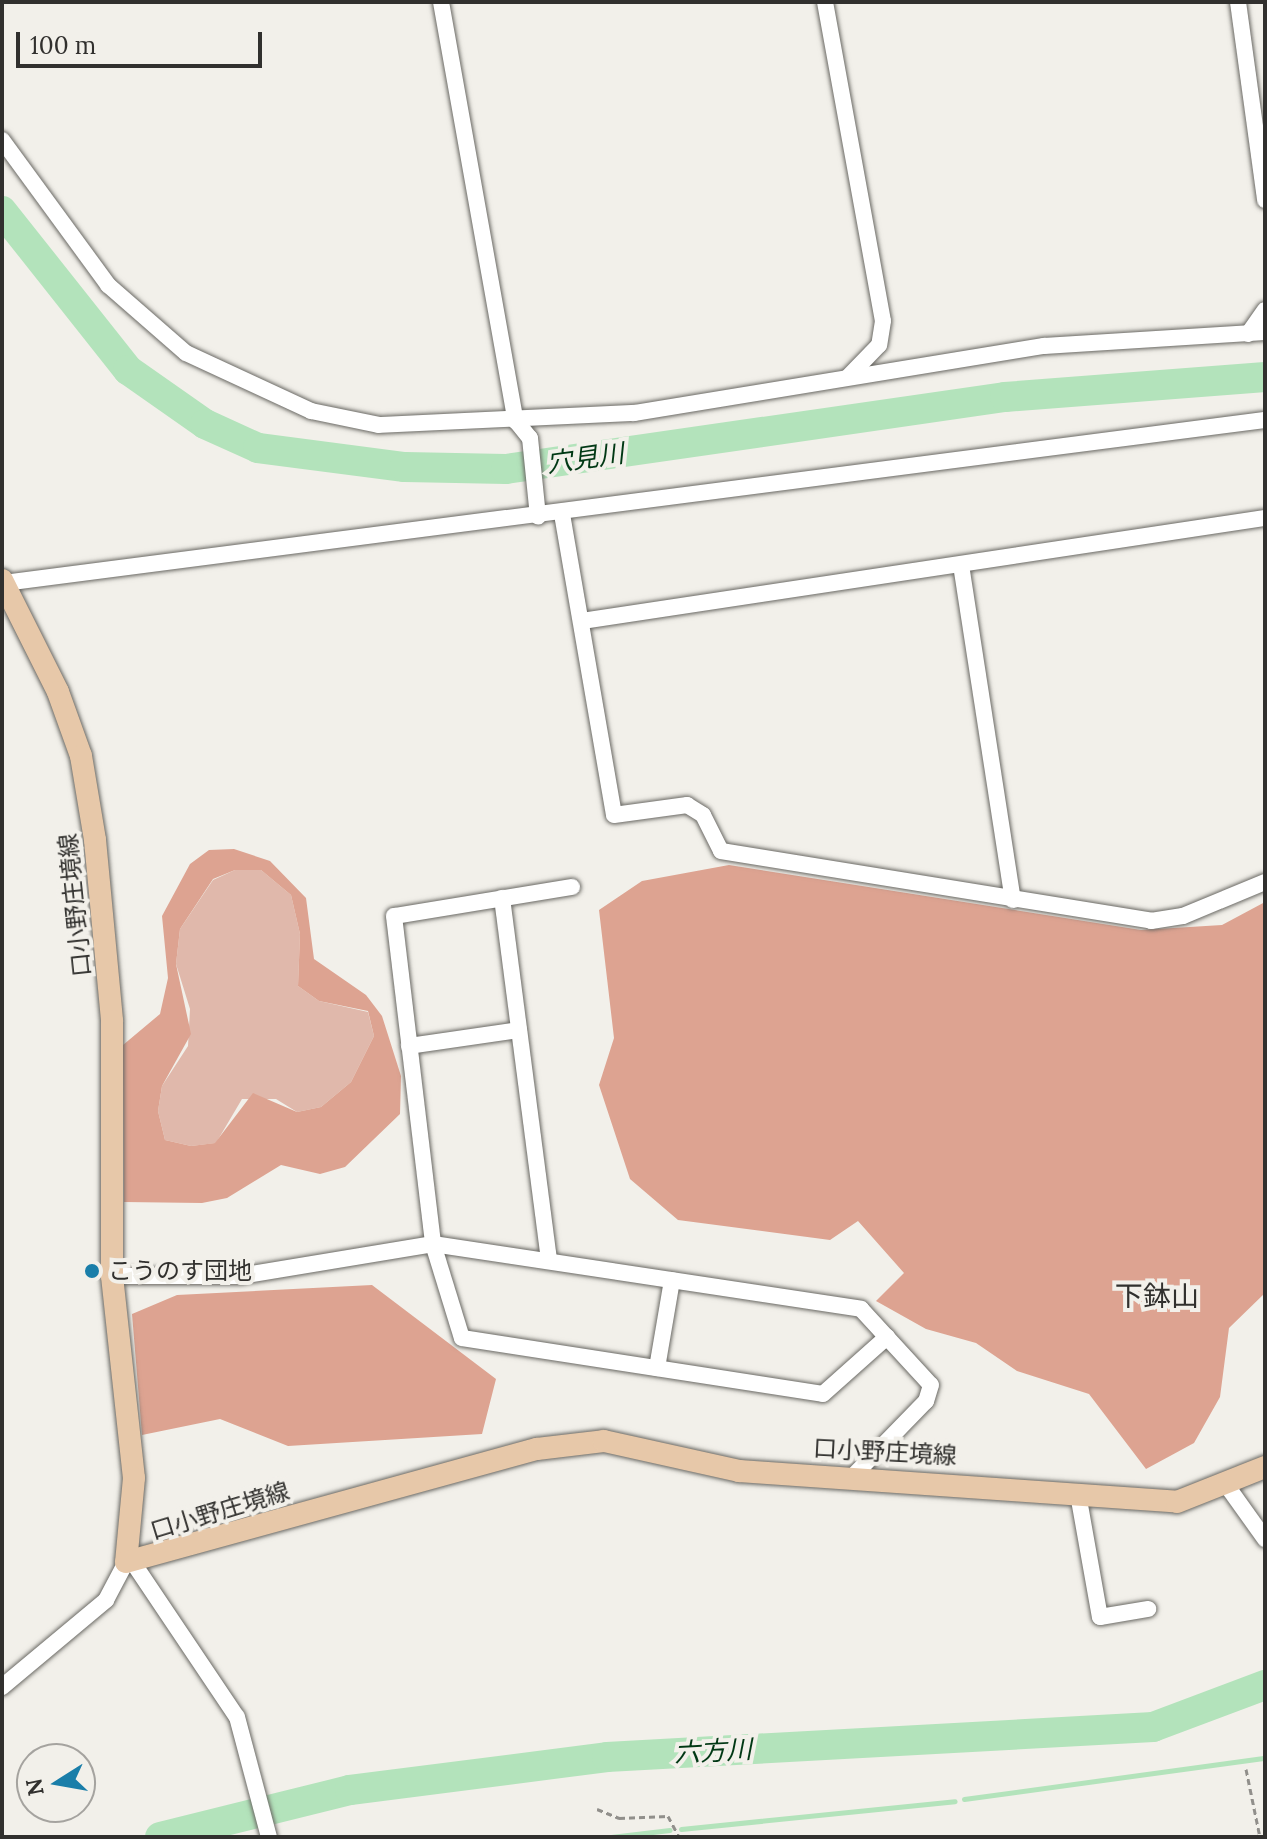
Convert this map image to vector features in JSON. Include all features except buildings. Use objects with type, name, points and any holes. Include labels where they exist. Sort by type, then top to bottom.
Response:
[{"type":"main road","name":"口小野庄境線","points":[[3,581],[58,692],[81,756],[95,840],[112,1021],[112,1276],[134,1478],[130,1563],[421,1480],[590,1442],[636,1443],[739,1471],[854,1475],[1177,1502],[1265,1467]]},
{"type":"street","points":[[441,2],[516,421],[530,438],[538,517]]},
{"type":"street","points":[[825,2],[883,321],[879,345],[848,377]]},
{"type":"street","points":[[1238,2],[1265,200]]},
{"type":"street","points":[[2,140],[108,285],[186,353],[311,411],[365,422],[516,421],[634,413],[1044,346],[1256,333],[1265,310]]},
{"type":"street","points":[[3,581],[562,514],[1265,420]]},
{"type":"street","points":[[562,514],[614,815],[687,805],[703,815],[721,851],[1151,921],[1183,916],[1265,882]]},
{"type":"street","points":[[582,621],[1265,518]]},
{"type":"street","points":[[961,565],[1013,900]]},
{"type":"street","points":[[572,887],[394,916],[433,1244],[462,1338],[823,1394],[887,1337]]},
{"type":"street","points":[[502,898],[549,1260]]},
{"type":"street","points":[[409,1046],[519,1030]]},
{"type":"street","points":[[112,1276],[240,1276],[433,1244],[861,1309],[931,1385],[926,1401],[854,1475]]},
{"type":"street","points":[[657,1368],[672,1280]]},
{"type":"street","points":[[1225,1483],[1265,1539]]},
{"type":"street","points":[[1078,1494],[1100,1617],[1148,1609]]},
{"type":"street","points":[[2,1687],[106,1600],[130,1563],[237,1717],[252,1760],[269,1837]]},
{"type":"path","points":[[1246,1769],[1260,1837]]},
{"type":"path","points":[[597,1809],[619,1818],[668,1816],[679,1837]]},
{"type":"shaded area","points":[[234,849],[270,861],[306,898],[314,959],[366,995],[382,1016],[401,1076],[400,1114],[345,1167],[320,1174],[281,1165],[227,1198],[202,1203],[124,1202],[123,1045],[160,1014],[168,978],[162,916],[190,864],[209,850]],"holes":[[[235,870],[261,870],[291,895],[300,934],[298,986],[319,1001],[368,1011],[374,1036],[351,1082],[321,1107],[297,1112],[253,1093],[215,1143],[191,1146],[165,1140],[158,1111],[162,1086],[191,1034],[176,964],[180,929],[213,879]]]},
{"type":"shaded area","points":[[729,865],[1141,930],[1222,925],[1265,902],[1265,1293],[1229,1328],[1220,1397],[1194,1443],[1146,1469],[1089,1394],[1017,1371],[976,1343],[926,1329],[876,1301],[904,1273],[858,1221],[830,1240],[678,1220],[630,1179],[599,1085],[614,1038],[599,910],[642,881]]},
{"type":"shaded area","points":[[235,870],[261,870],[291,895],[300,934],[298,986],[319,1001],[368,1012],[374,1036],[351,1082],[321,1107],[297,1112],[276,1099],[242,1099],[216,1143],[191,1146],[165,1140],[158,1111],[162,1086],[188,1046],[190,1009],[176,964],[180,929],[213,880]]},
{"type":"shaded area","points":[[372,1285],[496,1379],[482,1434],[288,1446],[220,1419],[142,1435],[132,1314],[177,1295]]},
{"type":"waterway","name":"穴見川","points":[[2,211],[128,370],[205,424],[258,448],[405,467],[506,469],[1005,397],[1265,377]]},
{"type":"waterway","name":"六方川","points":[[160,1837],[350,1790],[607,1757],[1153,1727],[1265,1685]]},
{"type":"waterway","points":[[964,1799],[1265,1758]]},
{"type":"waterway","points":[[681,1829],[955,1801]]},
{"type":"waterway","points":[[611,1837],[670,1830]]},
{"type":"place","name":"こうのす団地","points":[[92,1271]]},
{"type":"district","name":"下鉢山","points":[[1157,1296]]}]
